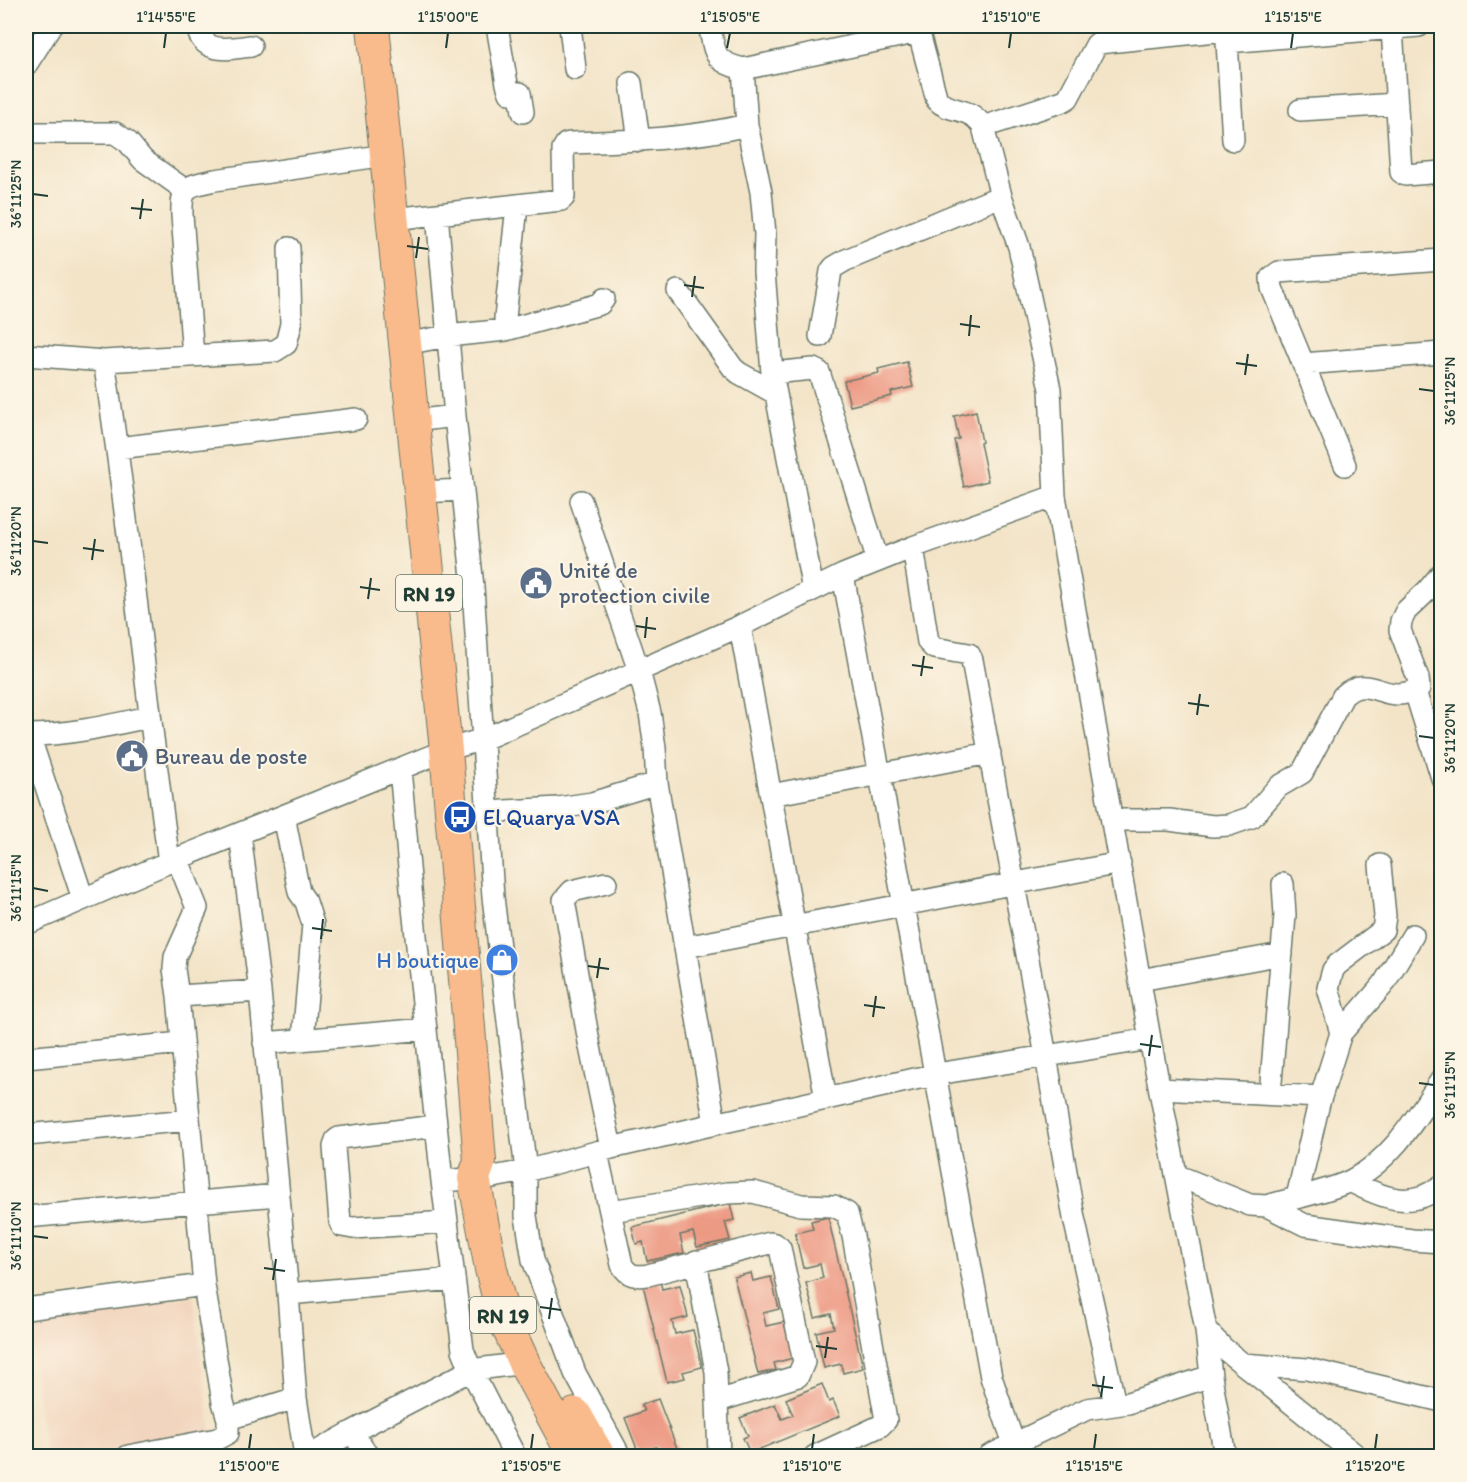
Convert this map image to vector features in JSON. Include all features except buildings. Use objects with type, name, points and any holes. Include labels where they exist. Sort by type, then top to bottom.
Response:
[{"type":"highway","name":"RN 19","points":[[373,26],[446,750],[490,1269],[504,1319],[524,1363],[574,1456]]},
{"type":"highway","name":"RN 19","points":[[483,1172],[521,1313],[599,1456]]},
{"type":"street","points":[[26,65],[51,26]]},
{"type":"street","points":[[197,26],[198,34],[203,42],[213,48],[231,49],[251,46]]},
{"type":"street","points":[[498,26],[507,84],[510,93],[520,93],[524,112]]},
{"type":"street","points":[[570,26],[575,69]]},
{"type":"street","points":[[709,26],[717,58],[724,63],[743,69],[918,29],[937,100],[942,105],[960,109],[973,116],[983,127],[1001,196],[1018,247],[1050,389],[1055,496],[1150,1039],[1206,1330],[1211,1376],[1225,1456]]},
{"type":"street","points":[[983,127],[1068,98],[1098,43],[1226,33],[1419,26]]},
{"type":"street","points":[[1392,28],[1401,172],[1405,175],[1442,172]]},
{"type":"street","points":[[1226,33],[1233,140]]},
{"type":"street","points":[[743,69],[747,126],[761,192],[765,234],[764,271],[773,383],[813,590]]},
{"type":"street","points":[[631,83],[639,141]]},
{"type":"street","points":[[1300,110],[1397,104]]},
{"type":"street","points":[[393,219],[552,202],[564,197],[563,149],[566,144],[639,141],[717,132],[747,126]]},
{"type":"street","points":[[26,133],[115,133],[128,142],[143,160],[185,190]]},
{"type":"street","points":[[193,356],[182,215],[182,196],[185,190],[190,186],[215,180],[386,154]]},
{"type":"street","points":[[820,336],[829,279],[834,267],[1001,196]]},
{"type":"street","points":[[506,330],[505,318],[517,206]]},
{"type":"street","points":[[437,214],[454,416],[473,587],[493,897],[526,1171],[526,1216],[533,1260],[575,1373],[620,1456]]},
{"type":"street","points":[[26,355],[104,361],[275,351],[286,344],[291,324],[289,248]]},
{"type":"street","points":[[1345,465],[1270,282],[1274,274],[1278,272],[1442,260]]},
{"type":"street","points":[[678,291],[733,368],[773,383],[813,369],[819,372],[878,561]]},
{"type":"street","points":[[405,344],[447,336],[506,330],[600,304],[604,299]]},
{"type":"street","points":[[1303,364],[1442,353]]},
{"type":"street","points":[[104,361],[118,448],[149,717],[173,860],[197,908],[175,957],[174,969],[204,1285],[223,1402],[228,1419],[228,1433],[217,1439],[128,1456]]},
{"type":"street","points":[[413,421],[454,416]]},
{"type":"street","points":[[118,448],[356,419]]},
{"type":"street","points":[[420,492],[463,490]]},
{"type":"street","points":[[26,924],[173,860],[446,750],[484,739],[740,627],[843,575],[1055,496]]},
{"type":"street","points":[[581,501],[639,671],[650,713],[657,783],[715,1124]]},
{"type":"street","points":[[913,547],[928,642],[934,648],[969,654],[971,657],[1074,1218],[1114,1404]]},
{"type":"street","points":[[1112,820],[1169,820],[1213,826],[1243,821],[1252,817],[1278,787],[1302,773],[1343,696],[1348,691],[1360,686],[1391,695],[1415,691],[1419,688],[1400,630],[1401,621],[1406,611],[1442,573]]},
{"type":"street","points":[[843,575],[937,1074],[991,1377],[1014,1444]]},
{"type":"street","points":[[429,591],[473,587]]},
{"type":"street","points":[[740,627],[826,1099]]},
{"type":"street","points":[[1415,691],[1442,778]]},
{"type":"street","points":[[83,899],[27,735],[52,735],[97,729],[149,717]]},
{"type":"street","points":[[771,795],[990,753]]},
{"type":"street","points":[[400,769],[436,1126],[463,1350],[515,1456]]},
{"type":"street","points":[[488,812],[558,808],[592,803],[657,783]]},
{"type":"street","points":[[284,816],[299,892],[306,902],[313,924],[303,1040]]},
{"type":"street","points":[[240,834],[260,991],[296,1398],[307,1456],[471,1370],[524,1363]]},
{"type":"street","points":[[685,947],[1120,863]]},
{"type":"street","points":[[1341,1033],[1329,994],[1330,978],[1337,965],[1383,930],[1385,916],[1380,865]]},
{"type":"street","points":[[606,883],[572,891],[564,900],[589,1042],[610,1211],[622,1265],[630,1274],[638,1277],[770,1243],[780,1248],[804,1362],[798,1376],[718,1401]]},
{"type":"street","points":[[1270,1094],[1285,915],[1283,884]]},
{"type":"street","points":[[1297,1197],[1321,1096],[1341,1033],[1383,985],[1413,935]]},
{"type":"street","points":[[1140,980],[1282,954]]},
{"type":"street","points":[[178,996],[260,991]]},
{"type":"street","points":[[264,1043],[426,1029]]},
{"type":"street","points":[[442,1181],[483,1172],[526,1171],[715,1124],[937,1074],[1150,1039]]},
{"type":"street","points":[[26,1058],[182,1043]]},
{"type":"street","points":[[1176,1175],[1250,1205],[1268,1206],[1350,1181],[1368,1171],[1384,1157],[1414,1120],[1442,1079]]},
{"type":"street","points":[[1160,1089],[1321,1096]]},
{"type":"street","points":[[26,1135],[189,1120]]},
{"type":"street","points":[[436,1126],[336,1140],[334,1147],[340,1222],[342,1226],[353,1228],[447,1222]]},
{"type":"street","points":[[1350,1181],[1382,1196],[1402,1199],[1422,1198],[1433,1193],[1442,1185]]},
{"type":"street","points":[[610,1211],[753,1191],[801,1205],[834,1206],[847,1213],[854,1236],[886,1420],[880,1426],[815,1456]]},
{"type":"street","points":[[26,1217],[278,1195]]},
{"type":"street","points":[[1268,1206],[1305,1225],[1442,1242]]},
{"type":"street","points":[[696,1261],[716,1372],[719,1456]]},
{"type":"street","points":[[288,1293],[454,1279]]},
{"type":"street","points":[[26,1309],[204,1285]]},
{"type":"street","points":[[1206,1330],[1223,1348],[1357,1456]]},
{"type":"street","points":[[1244,1364],[1307,1369],[1442,1401]]},
{"type":"street","points":[[989,1456],[1087,1409],[1128,1403],[1211,1376]]},
{"type":"street","points":[[228,1419],[296,1398]]},
{"type":"street","points":[[352,1432],[368,1456]]},
{"type":"shaded area","points":[[193,1296],[212,1439],[80,1456],[46,1456],[27,1318]]},
{"type":"place","name":"Unité de protection civile","points":[[536,583]]},
{"type":"place","name":"Bureau de poste","points":[[132,756]]},
{"type":"place","name":"El Quarya VSA","points":[[460,817]]},
{"type":"place","name":"H boutique","points":[[502,960]]}]
